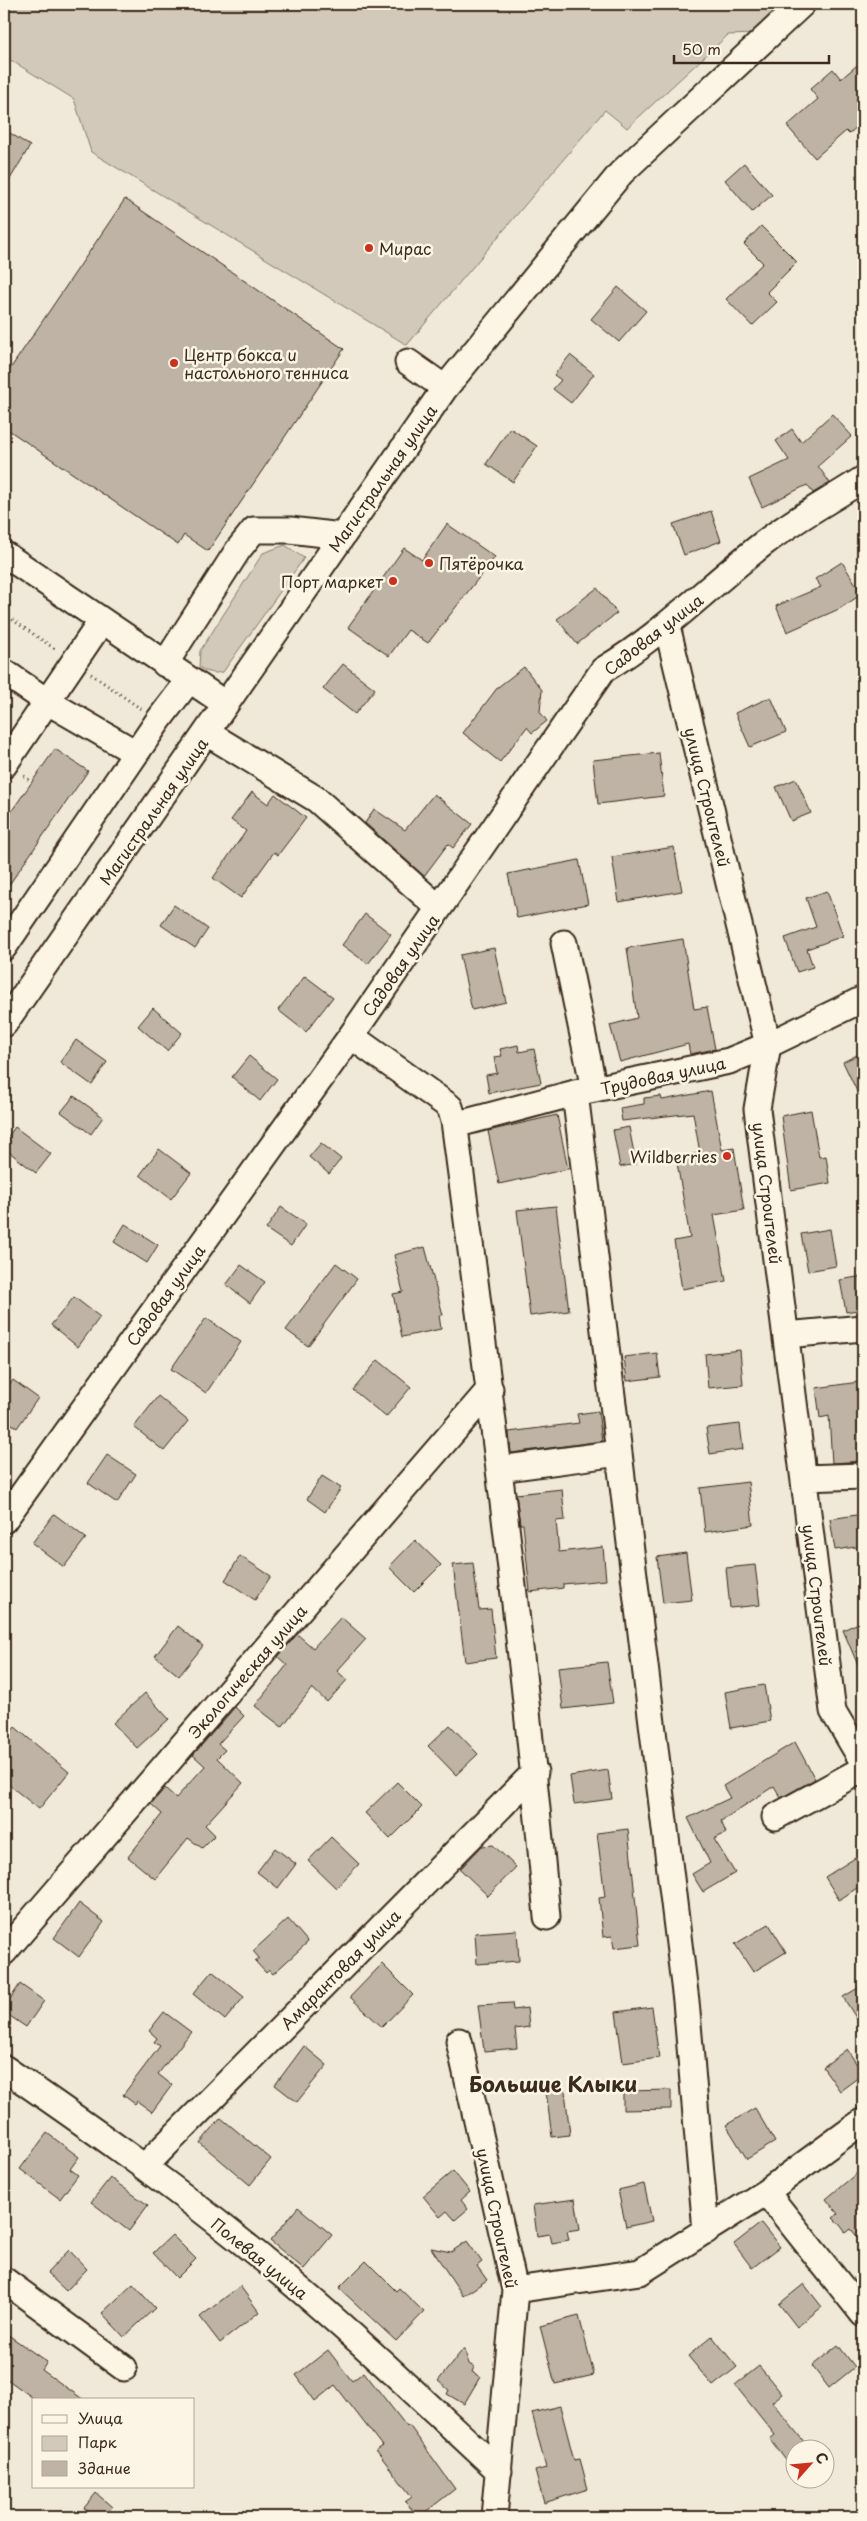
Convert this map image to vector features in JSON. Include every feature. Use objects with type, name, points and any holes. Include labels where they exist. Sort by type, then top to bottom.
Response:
[{"type":"street","name":"Магистральная улица","points":[[4,1024],[207,733],[224,703],[445,388],[621,173],[802,4]]},
{"type":"street","points":[[408,362],[445,388]]},
{"type":"street","name":"Садовая улица","points":[[4,1520],[351,1036],[604,670],[634,652],[667,626],[765,542],[863,479]]},
{"type":"street","points":[[165,664],[238,550],[254,530],[290,530],[342,536]]},
{"type":"street","points":[[4,554],[101,622],[224,703]]},
{"type":"street","points":[[4,765],[101,622]]},
{"type":"street","name":"улица Строителей","points":[[667,626],[768,1045],[757,1109],[833,1711],[863,1762]]},
{"type":"street","points":[[4,672],[48,702],[136,753]]},
{"type":"street","points":[[4,947],[136,753],[189,680]]},
{"type":"street","points":[[207,733],[316,799],[439,908]]},
{"type":"street","points":[[564,942],[584,1091],[619,1453],[686,2001],[706,2230]]},
{"type":"street","name":"Трудовая улица","points":[[454,1121],[466,1122],[584,1091],[728,1061],[768,1045],[863,999]]},
{"type":"street","points":[[351,1036],[450,1107],[454,1121],[490,1389],[535,1772],[547,1917]]},
{"type":"street","points":[[786,1336],[863,1328]]},
{"type":"street","name":"Экологическая улица","points":[[4,1952],[490,1389]]},
{"type":"street","points":[[499,1469],[619,1453]]},
{"type":"street","points":[[804,1478],[863,1476]]},
{"type":"street","points":[[775,1817],[863,1769]]},
{"type":"street","name":"Амарантовая улица","points":[[145,2166],[535,1772]]},
{"type":"street","name":"улица Строителей","points":[[459,2041],[515,2290],[494,2517]]},
{"type":"street","name":"Полевая улица","points":[[4,2068],[145,2166],[244,2243],[342,2327],[499,2471]]},
{"type":"street","points":[[515,2290],[640,2272],[766,2192],[863,2122]]},
{"type":"street","points":[[766,2192],[863,2314]]},
{"type":"street","points":[[4,2280],[124,2368]]},
{"type":"green space","name":"Мирас","points":[[4,4],[789,4],[755,34],[728,35],[627,128],[605,110],[407,345],[91,152],[74,99],[4,56]]},
{"type":"green space","points":[[285,545],[304,558],[223,672],[205,671],[199,667],[200,651],[263,553]]},
{"type":"building","points":[[863,60],[863,121],[849,134],[846,131],[815,158],[787,126],[818,99],[810,89],[833,69],[841,79]]},
{"type":"building","points":[[4,129],[30,146],[4,189]]},
{"type":"building","points":[[744,163],[772,195],[752,212],[725,180]]},
{"type":"building","name":"Центр бокса и настольного тенниса","points":[[125,199],[344,349],[208,551],[184,535],[178,545],[4,427],[4,378]]},
{"type":"building","points":[[761,226],[797,262],[767,292],[777,302],[752,326],[726,299],[763,263],[744,244]]},
{"type":"building","points":[[618,287],[646,311],[619,342],[591,319]]},
{"type":"building","points":[[570,355],[594,374],[571,403],[553,389],[561,380],[554,375]]},
{"type":"building","points":[[832,414],[852,436],[818,466],[830,483],[813,493],[807,485],[762,507],[749,479],[789,460],[776,441],[792,429],[801,442]]},
{"type":"building","points":[[510,428],[537,446],[513,482],[486,464]]},
{"type":"building","points":[[711,511],[721,541],[684,555],[673,524]]},
{"type":"building","points":[[447,524],[495,557],[428,643],[408,630],[389,656],[348,627],[404,548],[422,560]]},
{"type":"building","points":[[842,562],[862,594],[839,609],[787,632],[776,606],[821,587],[815,579]]},
{"type":"building","points":[[597,588],[617,613],[577,644],[557,619]]},
{"type":"building","points":[[343,664],[375,689],[355,714],[323,689]]},
{"type":"building","points":[[524,667],[542,690],[540,712],[547,721],[532,733],[527,727],[500,762],[463,733],[498,687]]},
{"type":"building","points":[[771,697],[786,732],[750,747],[735,713]]},
{"type":"building","points":[[55,749],[88,771],[4,892],[4,822]]},
{"type":"building","points":[[659,753],[664,796],[598,804],[593,760]]},
{"type":"building","points":[[796,779],[811,813],[791,821],[776,787]]},
{"type":"building","points":[[252,792],[268,804],[275,794],[306,818],[278,855],[274,852],[241,898],[213,878],[246,831],[231,820]]},
{"type":"building","points":[[434,794],[472,824],[453,848],[448,844],[424,876],[365,823],[374,809],[405,830]]},
{"type":"building","points":[[674,847],[682,891],[619,902],[612,857]]},
{"type":"building","points":[[579,860],[588,904],[517,918],[508,874]]},
{"type":"building","points":[[827,891],[843,936],[807,949],[813,967],[797,972],[785,938],[816,927],[806,898]]},
{"type":"building","points":[[174,905],[208,929],[195,948],[161,925]]},
{"type":"building","points":[[365,914],[391,934],[368,964],[342,945]]},
{"type":"building","points":[[683,939],[694,1009],[707,1007],[715,1049],[690,1054],[688,1044],[620,1062],[610,1025],[637,1018],[627,948]]},
{"type":"building","points":[[494,948],[506,1002],[472,1010],[460,955]]},
{"type":"building","points":[[305,976],[333,997],[306,1032],[278,1010]]},
{"type":"building","points":[[153,1008],[182,1033],[167,1051],[138,1026]]},
{"type":"building","points":[[76,1040],[107,1062],[92,1085],[60,1062]]},
{"type":"building","points":[[518,1045],[519,1052],[534,1049],[541,1083],[489,1093],[486,1075],[497,1073],[494,1057],[502,1056],[500,1049]]},
{"type":"building","points":[[863,1052],[863,1104],[843,1062]]},
{"type":"building","points":[[249,1056],[277,1079],[260,1101],[232,1077]]},
{"type":"building","points":[[711,1091],[722,1150],[734,1148],[744,1210],[714,1215],[726,1281],[682,1289],[674,1241],[690,1238],[676,1157],[700,1153],[693,1113],[622,1121],[620,1108],[644,1104],[644,1098],[661,1096],[662,1100]]},
{"type":"building","points":[[74,1096],[103,1117],[91,1134],[61,1112]]},
{"type":"building","points":[[811,1110],[819,1157],[826,1156],[830,1183],[791,1190],[781,1116]]},
{"type":"building","points":[[557,1115],[568,1169],[499,1184],[488,1131]]},
{"type":"building","points":[[15,1127],[51,1154],[36,1173],[4,1148],[4,1142]]},
{"type":"building","points":[[629,1127],[636,1164],[620,1167],[613,1130]]},
{"type":"building","points":[[321,1143],[341,1159],[329,1174],[309,1157]]},
{"type":"building","points":[[159,1149],[191,1173],[171,1199],[140,1175]]},
{"type":"building","points":[[556,1206],[569,1311],[530,1316],[517,1210]]},
{"type":"building","points":[[281,1207],[306,1224],[291,1246],[266,1229]]},
{"type":"building","points":[[125,1224],[158,1245],[147,1263],[114,1242]]},
{"type":"building","points":[[830,1229],[836,1266],[808,1271],[801,1234]]},
{"type":"building","points":[[425,1247],[443,1315],[439,1315],[441,1329],[402,1337],[393,1294],[403,1292],[394,1255]]},
{"type":"building","points":[[336,1263],[357,1279],[308,1346],[286,1330]]},
{"type":"building","points":[[241,1265],[265,1282],[250,1303],[226,1285]]},
{"type":"building","points":[[863,1276],[863,1309],[846,1312],[840,1280]]},
{"type":"building","points":[[74,1297],[100,1317],[78,1347],[51,1325]]},
{"type":"building","points":[[206,1318],[241,1342],[206,1393],[171,1369]]},
{"type":"building","points":[[740,1350],[743,1385],[708,1388],[705,1354]]},
{"type":"building","points":[[657,1353],[660,1377],[627,1381],[624,1357]]},
{"type":"building","points":[[378,1360],[411,1387],[386,1417],[353,1390]]},
{"type":"building","points":[[13,1380],[38,1398],[17,1428],[4,1418],[4,1392]]},
{"type":"building","points":[[859,1382],[863,1420],[863,1461],[832,1463],[829,1416],[820,1418],[816,1388]]},
{"type":"building","points":[[158,1396],[188,1421],[164,1451],[134,1427]]},
{"type":"building","points":[[598,1411],[602,1441],[511,1453],[509,1432],[579,1423],[577,1414]]},
{"type":"building","points":[[740,1424],[743,1449],[710,1454],[706,1428]]},
{"type":"building","points":[[107,1455],[136,1474],[117,1503],[88,1483]]},
{"type":"building","points":[[322,1476],[341,1488],[325,1512],[307,1499]]},
{"type":"building","points":[[748,1482],[753,1525],[705,1532],[700,1488]]},
{"type":"building","points":[[562,1489],[565,1520],[556,1521],[559,1552],[603,1547],[606,1580],[563,1584],[563,1588],[530,1592],[523,1524],[520,1524],[516,1494]]},
{"type":"building","points":[[54,1514],[86,1538],[64,1567],[32,1543]]},
{"type":"building","points":[[863,1514],[863,1546],[835,1550],[830,1519]]},
{"type":"building","points":[[415,1540],[441,1565],[414,1592],[389,1567]]},
{"type":"building","points":[[686,1553],[692,1600],[663,1603],[657,1557]]},
{"type":"building","points":[[240,1556],[271,1576],[255,1600],[225,1580]]},
{"type":"building","points":[[473,1563],[479,1610],[491,1609],[496,1658],[465,1662],[453,1565]]},
{"type":"building","points":[[755,1565],[760,1605],[730,1608],[726,1568]]},
{"type":"building","points":[[341,1617],[366,1639],[337,1671],[347,1680],[327,1702],[312,1688],[282,1727],[255,1706],[287,1665],[278,1657],[297,1634],[313,1648]]},
{"type":"building","points":[[863,1621],[863,1677],[843,1630]]},
{"type":"building","points":[[178,1626],[203,1646],[179,1676],[155,1656]]},
{"type":"building","points":[[607,1662],[613,1703],[563,1709],[558,1667]]},
{"type":"building","points":[[764,1685],[770,1721],[731,1728],[725,1692]]},
{"type":"building","points":[[145,1693],[169,1719],[137,1748],[113,1723]]},
{"type":"building","points":[[235,1707],[244,1716],[218,1744],[225,1750],[217,1758],[243,1783],[205,1825],[215,1835],[202,1848],[188,1838],[155,1879],[128,1857],[162,1814],[151,1804],[165,1788],[176,1798],[205,1766],[193,1755]]},
{"type":"building","points":[[450,1725],[478,1754],[456,1775],[428,1746]]},
{"type":"building","points":[[15,1727],[69,1772],[39,1809],[4,1781],[4,1740]]},
{"type":"building","points":[[795,1742],[815,1779],[781,1798],[774,1786],[721,1821],[726,1833],[714,1839],[735,1873],[703,1892],[692,1874],[710,1863],[688,1818],[730,1798],[723,1786]]},
{"type":"building","points":[[608,1770],[612,1799],[574,1804],[570,1776]]},
{"type":"building","points":[[397,1782],[422,1807],[390,1839],[365,1813]]},
{"type":"building","points":[[628,1829],[640,1945],[614,1948],[612,1936],[603,1937],[599,1898],[605,1897],[597,1833]]},
{"type":"building","points":[[331,1837],[359,1864],[336,1888],[308,1861]]},
{"type":"building","points":[[493,1845],[516,1867],[488,1896],[460,1869],[482,1846]]},
{"type":"building","points":[[275,1848],[296,1864],[278,1888],[257,1872]]},
{"type":"building","points":[[855,1858],[863,1870],[863,1884],[839,1900],[825,1877]]},
{"type":"building","points":[[79,1903],[104,1922],[79,1957],[54,1938]]},
{"type":"building","points":[[288,1919],[308,1942],[273,1974],[269,1970],[266,1973],[255,1961],[259,1958],[253,1951]]},
{"type":"building","points":[[769,1924],[786,1952],[753,1972],[735,1944]]},
{"type":"building","points":[[517,1930],[519,1961],[477,1964],[475,1933]]},
{"type":"building","points":[[382,1964],[413,1995],[382,2027],[350,1997]]},
{"type":"building","points":[[212,1971],[244,1997],[225,2020],[193,1994]]},
{"type":"building","points":[[20,1984],[44,2001],[26,2027],[4,2012],[4,2008]]},
{"type":"building","points":[[863,1985],[863,2029],[843,1997]]},
{"type":"building","points":[[512,2003],[513,2010],[527,2008],[529,2027],[515,2029],[517,2048],[484,2051],[478,2005]]},
{"type":"building","points":[[652,2007],[659,2058],[623,2063],[616,2012]]},
{"type":"building","points":[[164,2012],[191,2032],[158,2074],[172,2085],[152,2112],[137,2101],[135,2104],[123,2095],[160,2046],[154,2042],[157,2038],[149,2031]]},
{"type":"building","points":[[304,2046],[327,2065],[297,2102],[275,2085]]},
{"type":"building","points":[[847,2049],[863,2074],[840,2091],[823,2067]]},
{"type":"building","points":[[671,2090],[671,2109],[623,2110],[623,2091]]},
{"type":"building","points":[[546,2091],[565,2091],[570,2135],[552,2137]]},
{"type":"building","points":[[755,2108],[775,2142],[747,2159],[726,2125]]},
{"type":"building","points":[[221,2118],[271,2159],[250,2185],[200,2143]]},
{"type":"building","points":[[47,2133],[79,2157],[70,2169],[78,2175],[60,2199],[20,2169]]},
{"type":"building","points":[[863,2168],[863,2244],[851,2229],[846,2233],[833,2218],[838,2214],[826,2199]]},
{"type":"building","points":[[453,2171],[470,2192],[461,2200],[468,2209],[455,2220],[447,2211],[440,2217],[423,2196]]},
{"type":"building","points":[[110,2178],[148,2205],[129,2231],[91,2202]]},
{"type":"building","points":[[644,2184],[652,2221],[626,2227],[618,2190]]},
{"type":"building","points":[[575,2199],[580,2229],[567,2231],[569,2240],[552,2243],[550,2234],[537,2236],[533,2205]]},
{"type":"building","points":[[298,2207],[332,2235],[304,2269],[270,2241]]},
{"type":"building","points":[[761,2223],[780,2247],[752,2268],[734,2244]]},
{"type":"building","points":[[172,2235],[196,2259],[177,2278],[153,2253]]},
{"type":"building","points":[[467,2241],[482,2262],[477,2266],[487,2280],[463,2296],[431,2248],[451,2252]]},
{"type":"building","points":[[69,2250],[87,2269],[66,2291],[47,2273]]},
{"type":"building","points":[[366,2261],[396,2291],[399,2288],[424,2312],[396,2341],[339,2288]]},
{"type":"building","points":[[133,2284],[155,2308],[124,2337],[102,2313]]},
{"type":"building","points":[[804,2284],[822,2307],[797,2327],[779,2304]]},
{"type":"building","points":[[240,2286],[259,2312],[220,2343],[200,2317]]},
{"type":"building","points":[[579,2316],[594,2375],[555,2384],[540,2326]]},
{"type":"building","points":[[4,2332],[47,2362],[42,2370],[81,2398],[33,2398],[4,2377]]},
{"type":"building","points":[[712,2336],[737,2367],[713,2386],[688,2356]]},
{"type":"building","points":[[838,2345],[855,2367],[829,2388],[812,2366]]},
{"type":"building","points":[[464,2348],[469,2364],[474,2367],[472,2372],[480,2377],[464,2404],[447,2394],[449,2390],[438,2381]]},
{"type":"building","points":[[328,2350],[352,2381],[364,2372],[407,2427],[409,2425],[455,2489],[419,2517],[405,2502],[412,2497],[376,2450],[382,2446],[335,2385],[315,2401],[296,2375]]},
{"type":"building","points":[[759,2366],[782,2394],[772,2402],[801,2438],[784,2438],[784,2458],[770,2439],[775,2435],[735,2385]]},
{"type":"building","points":[[560,2406],[574,2460],[580,2459],[588,2489],[544,2503],[535,2471],[546,2468],[532,2413]]},
{"type":"building","points":[[96,2493],[112,2507],[104,2517],[95,2517],[84,2508]]},
{"type":"place","name":"Мирас","points":[[369,248]]},
{"type":"place","name":"Центр бокса и настольного тенниса","points":[[174,363]]},
{"type":"place","name":"Пятёрочка","points":[[429,563]]},
{"type":"place","name":"Порт маркет","points":[[393,581]]},
{"type":"place","name":"Wildberries","points":[[727,1156]]},
{"type":"district","name":"Большие Клыки","points":[[553,2083]]}]
